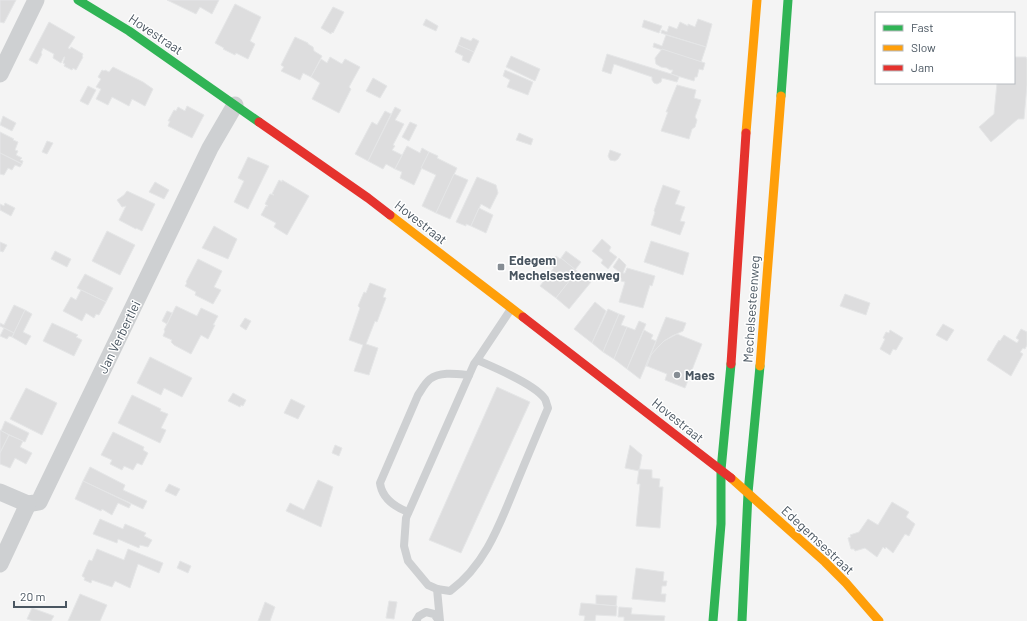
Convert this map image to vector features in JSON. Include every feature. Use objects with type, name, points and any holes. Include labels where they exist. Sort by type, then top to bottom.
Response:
[{"type":"main road","name":"Hovestraat","points":[[78,0],[129,31],[368,198],[736,482]]},
{"type":"main road","name":"Mechelsesteenweg","points":[[713,621],[721,524],[721,470],[728,402],[743,177],[757,0]]},
{"type":"main road","name":"Mechelsesteenweg","points":[[742,621],[748,493],[757,402],[788,0]]},
{"type":"main road","name":"Edegemsestraat","points":[[736,482],[825,562],[846,583],[879,621]]},
{"type":"street","points":[[0,74],[36,0]]},
{"type":"street","name":"Jan Verbertlei","points":[[28,504],[39,502],[210,148],[235,105]]},
{"type":"street","points":[[0,492],[28,504],[0,564]]},
{"type":"lane","points":[[477,360],[501,371],[537,391],[545,399],[548,408],[496,533],[478,565],[460,584],[450,591],[437,590],[428,585],[408,561],[404,546],[406,518],[469,375],[477,360],[512,309]]},
{"type":"lane","points":[[408,512],[399,509],[391,502],[381,491],[380,483],[418,395],[431,378],[438,375],[454,373],[469,375]]},
{"type":"lane","points":[[437,590],[439,621]]},
{"type":"lane","points":[[416,621],[419,616],[426,612],[434,614],[439,621]]},
{"type":"building","points":[[0,0],[16,0],[4,23],[0,22]]},
{"type":"building","points":[[167,0],[219,0],[212,14],[200,7],[196,14]]},
{"type":"building","points":[[235,4],[261,17],[250,41],[255,44],[248,59],[236,53],[235,55],[215,43]]},
{"type":"building","points":[[333,7],[344,12],[333,33],[332,32],[331,34],[321,28]]},
{"type":"building","points":[[426,19],[438,26],[436,31],[423,25]]},
{"type":"building","points":[[698,19],[712,24],[706,47],[661,33],[662,30],[667,32],[669,26],[677,29],[680,22],[688,26],[688,24],[695,27]]},
{"type":"building","points":[[644,20],[662,26],[659,33],[642,27]]},
{"type":"building","points":[[49,22],[75,37],[68,48],[70,49],[71,47],[83,54],[83,57],[76,70],[73,68],[72,70],[64,66],[65,64],[63,63],[65,57],[61,63],[53,58],[54,54],[43,48],[37,64],[29,60]]},
{"type":"building","points":[[666,35],[706,47],[701,62],[653,47],[654,43],[662,46]]},
{"type":"building","points":[[295,37],[308,43],[313,47],[314,51],[322,56],[311,77],[303,73],[300,80],[281,71],[284,67],[281,65]]},
{"type":"building","points":[[461,37],[471,41],[473,38],[479,41],[474,52],[458,45]]},
{"type":"building","points":[[458,45],[474,52],[469,63],[462,60],[463,56],[455,52]]},
{"type":"building","points":[[662,49],[705,63],[703,70],[699,69],[697,77],[695,77],[694,81],[671,74],[673,70],[656,64],[655,58]]},
{"type":"building","points":[[607,54],[679,77],[677,82],[662,78],[661,82],[657,84],[654,83],[652,77],[614,64],[611,74],[602,71]]},
{"type":"building","points":[[511,56],[540,69],[535,81],[506,67]]},
{"type":"building","points":[[330,57],[342,64],[345,59],[360,67],[349,87],[351,89],[339,113],[312,99],[320,83],[311,77],[321,59],[327,63]]},
{"type":"building","points":[[1015,57],[1026,57],[1027,85],[1024,119],[1018,119],[991,142],[979,127],[994,114],[997,84],[1015,84]]},
{"type":"building","points":[[113,67],[143,82],[153,89],[145,106],[132,99],[129,106],[112,97],[108,105],[96,99],[101,89],[96,87],[101,79],[98,77],[102,70],[109,72]]},
{"type":"building","points":[[505,70],[533,82],[528,95],[507,87],[510,80],[503,76]]},
{"type":"building","points":[[373,78],[387,86],[380,98],[366,91]]},
{"type":"building","points":[[677,85],[696,90],[694,98],[701,100],[695,117],[697,120],[695,127],[692,129],[689,139],[661,131],[668,112],[666,112]]},
{"type":"building","points":[[88,86],[96,90],[88,105],[80,101]]},
{"type":"building","points":[[187,106],[204,115],[192,138],[168,126],[170,121],[168,121],[174,110],[176,111],[178,107],[185,111]]},
{"type":"building","points":[[395,107],[401,110],[395,120],[404,124],[392,150],[402,155],[395,169],[386,164],[383,169],[368,161]]},
{"type":"building","points":[[385,111],[391,114],[368,161],[355,154],[372,122],[377,125]]},
{"type":"building","points":[[3,116],[16,123],[12,131],[0,125]]},
{"type":"building","points":[[410,122],[417,125],[409,141],[402,137]]},
{"type":"building","points":[[0,132],[18,142],[15,150],[18,151],[16,155],[22,158],[20,160],[23,161],[22,164],[0,153]]},
{"type":"building","points":[[519,133],[533,139],[531,145],[516,140]]},
{"type":"building","points":[[47,141],[53,143],[47,154],[42,152]]},
{"type":"building","points":[[407,146],[420,153],[422,148],[429,152],[414,185],[400,178],[402,172],[395,169]]},
{"type":"building","points":[[610,150],[621,154],[615,161],[610,160],[608,156]]},
{"type":"building","points":[[429,152],[438,156],[437,158],[457,168],[436,213],[422,206],[436,175],[421,168]]},
{"type":"building","points":[[0,153],[22,164],[20,167],[15,165],[12,170],[8,168],[4,175],[0,174]]},
{"type":"building","points":[[248,157],[269,166],[248,209],[234,202],[244,181],[238,178]]},
{"type":"building","points":[[454,174],[468,180],[450,219],[436,213]]},
{"type":"building","points":[[477,177],[496,185],[498,193],[490,209],[481,204],[471,226],[466,224],[466,226],[456,222]]},
{"type":"building","points":[[279,180],[282,182],[282,180],[309,196],[287,235],[274,227],[276,223],[261,215],[266,206],[268,206],[265,204],[270,194],[274,195],[272,194]]},
{"type":"building","points":[[155,182],[169,190],[164,199],[149,192]]},
{"type":"building","points":[[663,185],[680,191],[675,204],[685,207],[680,221],[685,222],[680,235],[651,225]]},
{"type":"building","points":[[127,191],[155,204],[142,231],[119,220],[126,206],[122,207],[117,200]]},
{"type":"building","points":[[5,203],[15,208],[11,216],[0,210],[0,204],[4,206]]},
{"type":"building","points":[[479,208],[493,215],[486,233],[471,226]]},
{"type":"building","points":[[214,226],[237,239],[228,259],[202,248]]},
{"type":"building","points":[[107,231],[135,245],[120,275],[92,261]]},
{"type":"building","points":[[602,239],[611,247],[609,251],[617,257],[608,269],[601,263],[603,260],[592,251]]},
{"type":"building","points":[[651,241],[689,253],[683,275],[644,262]]},
{"type":"building","points":[[0,242],[7,245],[3,252],[0,251]]},
{"type":"building","points":[[55,251],[71,259],[67,267],[51,259]]},
{"type":"building","points":[[566,251],[581,262],[575,270],[561,258]]},
{"type":"building","points":[[556,256],[560,259],[561,258],[577,271],[556,298],[540,286],[554,268],[549,264]]},
{"type":"building","points":[[619,258],[626,265],[623,273],[625,273],[627,268],[655,276],[652,286],[650,285],[643,308],[619,302],[625,282],[621,281],[621,278],[616,274],[618,271],[613,267]]},
{"type":"building","points":[[198,259],[222,271],[214,287],[221,290],[213,304],[195,295],[196,292],[185,286]]},
{"type":"building","points":[[577,271],[591,282],[569,309],[556,298]]},
{"type":"building","points":[[85,274],[113,288],[106,302],[77,288]]},
{"type":"building","points":[[370,283],[386,289],[383,297],[386,298],[377,322],[375,321],[366,344],[378,348],[369,375],[354,371],[363,345],[349,340],[360,308],[358,306]]},
{"type":"building","points":[[81,290],[106,302],[99,315],[96,314],[94,318],[86,313],[82,321],[63,311],[71,297],[76,300]]},
{"type":"building","points":[[845,294],[870,303],[866,315],[840,306]]},
{"type":"building","points":[[595,302],[606,311],[592,343],[574,329]]},
{"type":"building","points":[[14,305],[25,310],[14,333],[0,326],[0,323],[4,325]]},
{"type":"building","points":[[176,306],[197,316],[201,308],[218,316],[208,339],[201,335],[191,354],[174,345],[171,342],[172,340],[163,336],[164,330]]},
{"type":"building","points":[[608,309],[619,314],[603,352],[592,343]]},
{"type":"building","points":[[25,310],[32,314],[23,332],[31,336],[26,345],[12,337]]},
{"type":"building","points":[[167,311],[172,313],[167,324],[162,321]]},
{"type":"building","points":[[619,314],[625,316],[621,325],[627,327],[614,359],[603,352]]},
{"type":"building","points":[[666,317],[686,323],[683,331],[664,341],[651,355],[646,366]]},
{"type":"building","points":[[245,318],[251,321],[246,330],[240,326]]},
{"type":"building","points":[[639,321],[646,324],[627,369],[614,359],[627,327],[635,330]]},
{"type":"building","points":[[52,323],[78,335],[76,337],[82,340],[74,356],[43,341]]},
{"type":"building","points":[[943,324],[954,330],[947,341],[936,335]]},
{"type":"building","points":[[4,328],[14,333],[12,337],[9,336],[7,339],[0,336]]},
{"type":"building","points":[[1021,329],[1027,332],[1027,345],[1025,349],[1023,348],[1020,352],[1023,354],[1011,376],[987,360],[999,340],[1000,341],[1004,335],[1017,343],[1019,340],[1016,338]]},
{"type":"building","points":[[644,330],[653,335],[651,339],[656,341],[640,379],[627,369]]},
{"type":"building","points":[[890,330],[903,338],[896,350],[893,349],[890,355],[880,349],[885,339],[883,338],[886,332],[889,333]]},
{"type":"building","points":[[677,334],[702,344],[685,388],[665,380],[667,374],[647,366],[651,355],[658,347],[664,341]]},
{"type":"building","points":[[150,357],[192,378],[182,397],[164,388],[161,395],[137,383]]},
{"type":"building","points":[[497,387],[530,402],[461,553],[429,540]]},
{"type":"building","points":[[26,388],[57,403],[42,435],[10,419]]},
{"type":"building","points":[[233,393],[246,400],[243,406],[241,405],[240,407],[228,401]]},
{"type":"building","points":[[132,395],[168,414],[161,428],[166,430],[160,443],[118,423]]},
{"type":"building","points":[[291,399],[305,406],[298,419],[284,413]]},
{"type":"building","points":[[5,421],[29,433],[25,442],[1,431]]},
{"type":"building","points":[[0,430],[9,435],[0,453]]},
{"type":"building","points":[[113,432],[144,447],[143,450],[148,453],[142,465],[137,463],[133,470],[124,466],[122,470],[110,464],[112,460],[101,455]]},
{"type":"building","points":[[9,435],[23,441],[20,447],[32,453],[26,464],[15,458],[10,468],[0,464],[0,453]]},
{"type":"building","points":[[335,445],[342,448],[339,456],[332,453]]},
{"type":"building","points":[[630,445],[642,455],[639,471],[625,468]]},
{"type":"building","points":[[90,467],[125,485],[123,490],[147,501],[143,509],[83,481]]},
{"type":"building","points":[[639,469],[652,470],[652,478],[660,479],[659,487],[663,487],[660,528],[636,526],[640,484],[637,484]]},
{"type":"building","points":[[318,480],[333,487],[321,527],[286,511],[290,503],[304,510]]},
{"type":"building","points":[[83,481],[131,504],[129,508],[118,503],[112,515],[102,509],[101,511],[75,499]]},
{"type":"building","points":[[169,484],[180,489],[176,496],[165,491]]},
{"type":"building","points":[[892,502],[909,512],[906,517],[915,524],[909,536],[905,534],[893,553],[886,547],[885,549],[883,547],[877,557],[865,548],[855,551],[854,549],[851,549],[848,538],[851,537],[850,535],[859,532],[868,519],[878,525]]},
{"type":"building","points":[[100,519],[123,529],[125,524],[146,533],[144,536],[152,540],[148,547],[140,545],[139,548],[118,539],[117,543],[93,534]]},
{"type":"building","points":[[97,549],[124,560],[128,549],[163,563],[159,573],[138,564],[130,588],[115,581],[112,587],[92,580],[91,583],[84,580],[85,578],[82,576],[89,560],[92,561]]},
{"type":"building","points":[[180,561],[191,566],[188,573],[177,568]]},
{"type":"building","points":[[636,568],[664,572],[663,581],[667,581],[666,586],[662,586],[661,594],[666,594],[665,602],[632,599]]},
{"type":"building","points":[[80,594],[107,605],[100,621],[68,621]]},
{"type":"building","points":[[596,595],[617,596],[616,606],[596,604]]},
{"type":"building","points":[[389,601],[397,602],[394,619],[386,618]]},
{"type":"building","points":[[265,602],[275,607],[270,621],[258,621]]},
{"type":"building","points":[[581,603],[617,606],[616,616],[596,615],[595,621],[584,621],[585,616],[579,615]]},
{"type":"building","points":[[619,607],[632,608],[631,614],[665,616],[664,621],[624,621],[624,617],[618,617]]},
{"type":"building","points":[[32,608],[54,616],[51,621],[33,621],[27,619]]},
{"type":"traffic: fast","points":[[78,0],[129,31],[259,122]]},
{"type":"traffic: fast","points":[[781,96],[788,0]]},
{"type":"traffic: fast","points":[[713,621],[721,524],[721,470],[731,364]]},
{"type":"traffic: fast","points":[[742,621],[748,493],[760,366]]},
{"type":"traffic: slow","points":[[746,133],[757,0]]},
{"type":"traffic: slow","points":[[760,366],[781,96]]},
{"type":"traffic: slow","points":[[390,215],[523,317]]},
{"type":"traffic: slow","points":[[731,478],[825,562],[846,583],[879,621]]},
{"type":"traffic: jam","points":[[259,122],[390,215]]},
{"type":"traffic: jam","points":[[731,364],[746,133]]},
{"type":"traffic: jam","points":[[523,317],[731,478]]},
{"type":"place","name":"Edegem Mechelsesteenweg","points":[[501,267]]},
{"type":"place","name":"Maes","points":[[677,375]]}]
